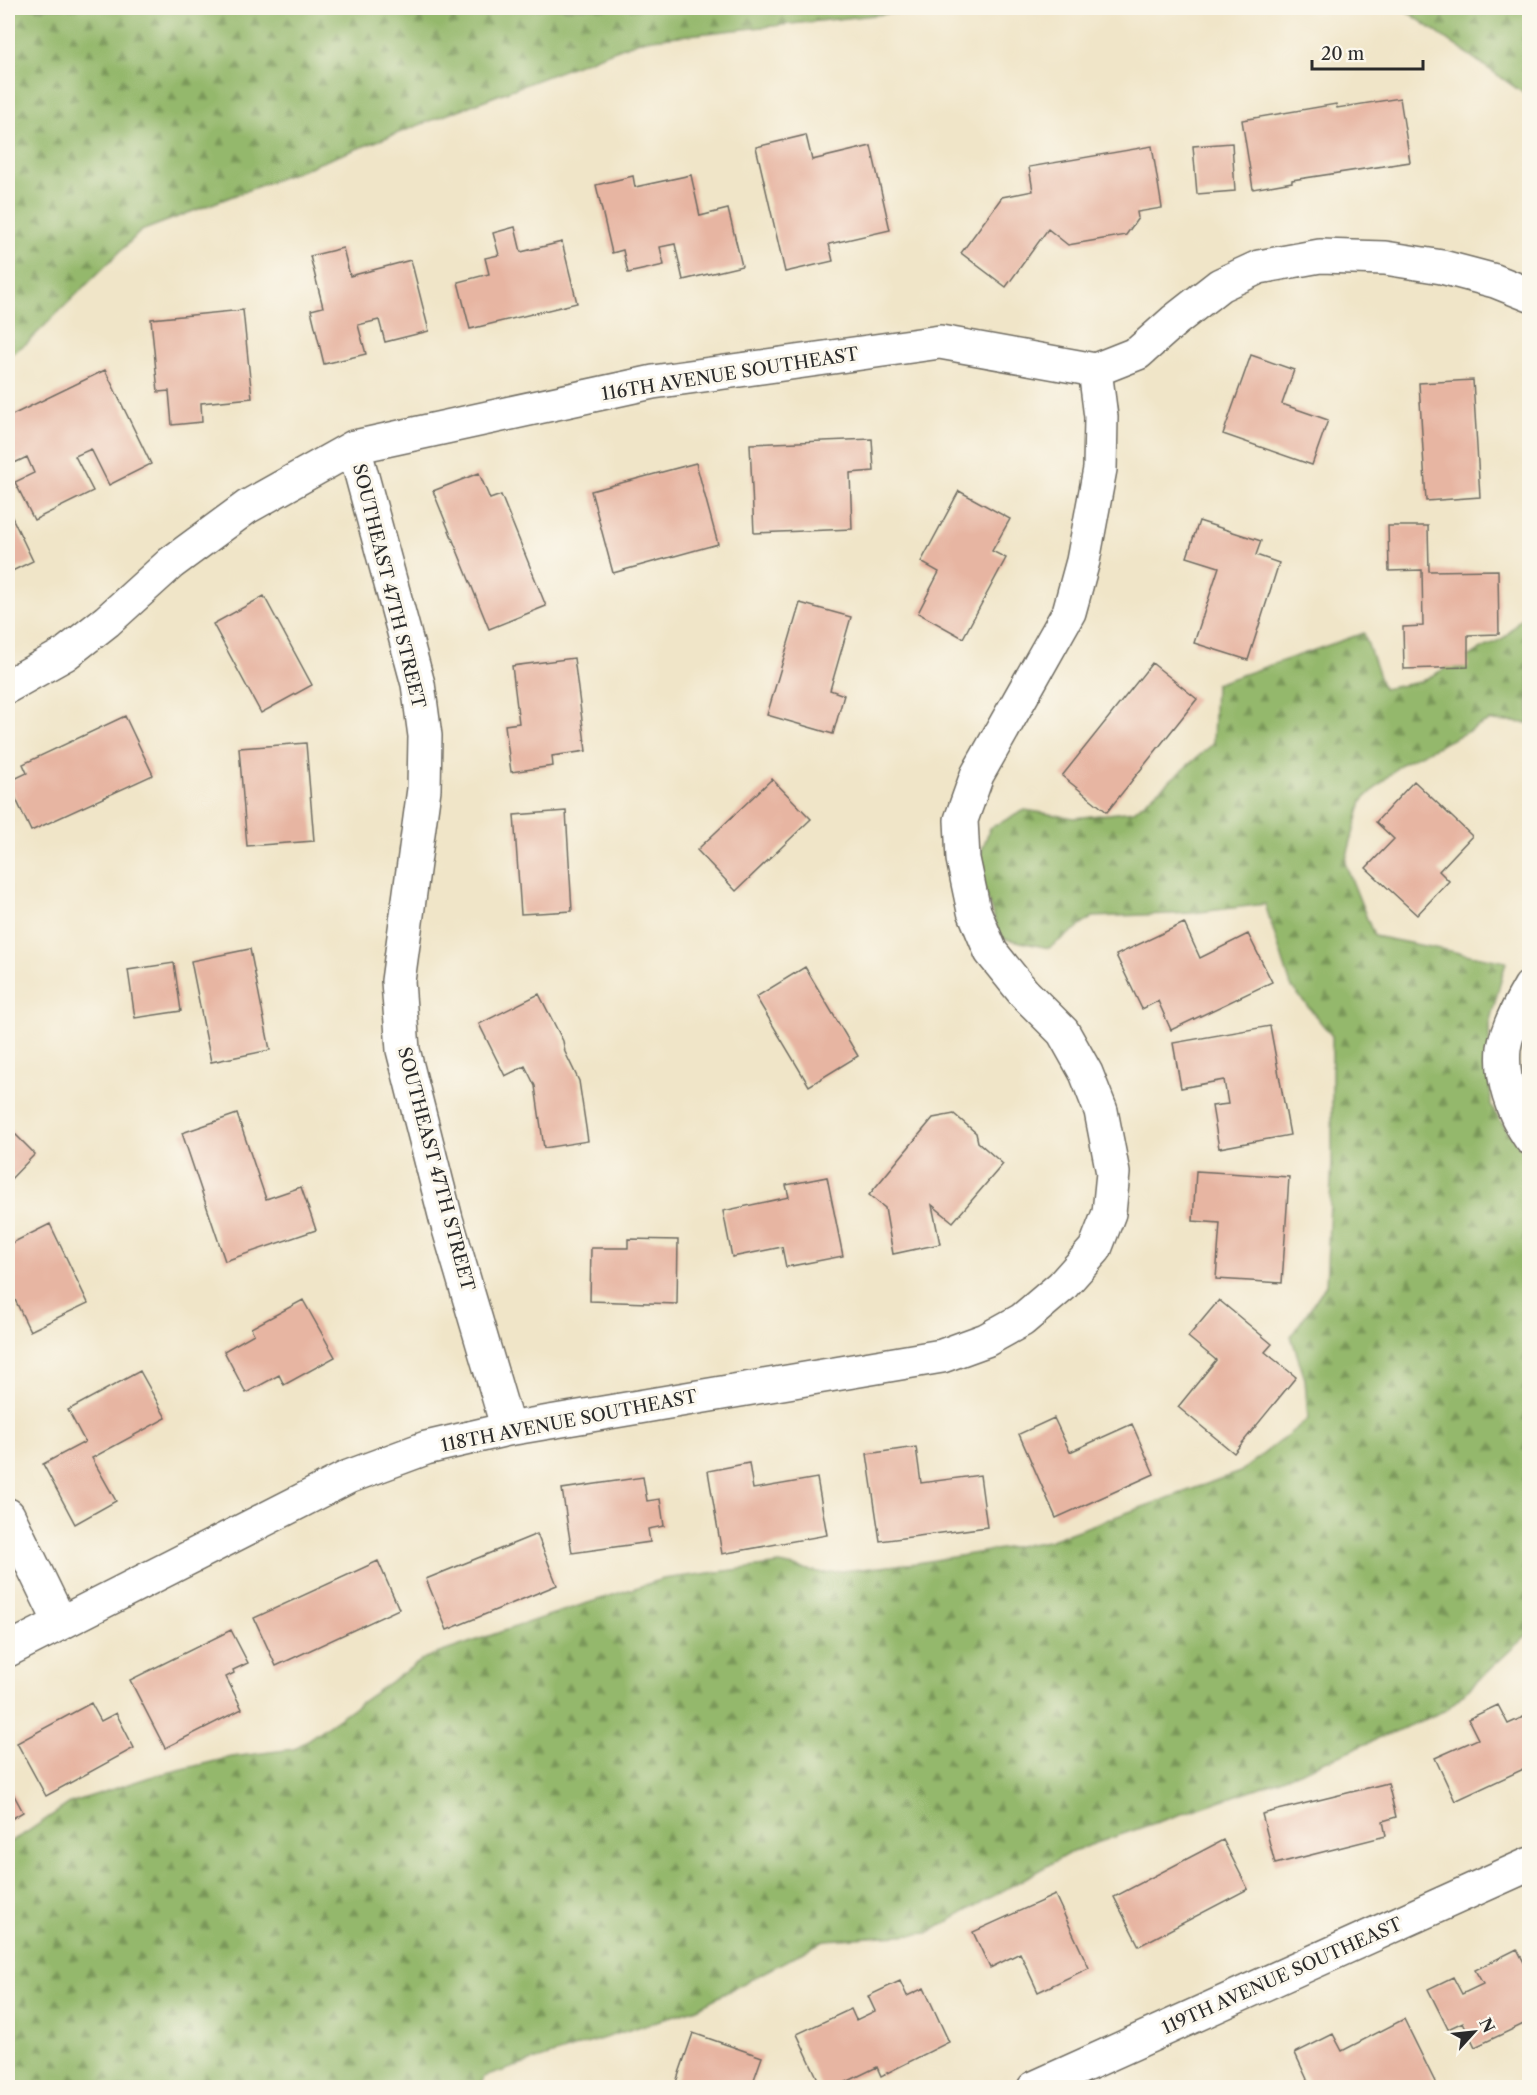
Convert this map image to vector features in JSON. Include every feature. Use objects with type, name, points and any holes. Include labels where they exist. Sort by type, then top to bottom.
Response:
[{"type":"street","points":[[1095,370],[1138,353],[1220,285],[1259,267],[1320,256],[1385,258],[1442,267],[1495,281],[1530,295]]},
{"type":"street","name":"116TH AVENUE SOUTHEAST","points":[[8,686],[65,654],[107,621],[171,563],[247,507],[354,447],[653,382],[940,342],[1095,370]]},
{"type":"street","name":"118TH AVENUE SOUTHEAST","points":[[8,1650],[348,1477],[426,1448],[508,1429],[942,1356],[986,1340],[1022,1320],[1062,1286],[1095,1249],[1109,1213],[1113,1173],[1101,1111],[1086,1073],[1063,1032],[1024,993],[991,952],[974,911],[963,859],[961,820],[977,775],[1069,612],[1083,561],[1100,469],[1101,417],[1095,370]]},
{"type":"street","name":"SOUTHEAST 47TH STREET","points":[[354,447],[418,684],[425,736],[424,789],[398,981],[403,1050],[446,1219],[508,1429]]},
{"type":"street","points":[[1524,1130],[1506,1088],[1504,1048],[1518,1009],[1530,987]]},
{"type":"street","points":[[8,1515],[60,1622]]},
{"type":"street","name":"119TH AVENUE SOUTHEAST","points":[[1035,2088],[1530,1864]]},
{"type":"green space","points":[[8,8],[939,8],[642,40],[141,231],[27,343],[8,356]]},
{"type":"green space","points":[[1402,8],[1529,8],[1529,97]]},
{"type":"green space","points":[[1529,608],[1529,723],[1489,721],[1401,764],[1362,801],[1345,863],[1374,936],[1506,962],[1489,1024],[1491,1107],[1529,1160],[1530,1502],[1523,1532],[1529,1587],[1529,1633],[1446,1710],[1278,1781],[1073,1851],[928,1933],[825,1940],[697,2008],[484,2077],[480,2087],[8,2088],[8,1843],[70,1803],[150,1777],[232,1757],[294,1749],[425,1658],[663,1579],[780,1564],[823,1573],[917,1563],[1048,1541],[1240,1472],[1308,1419],[1305,1379],[1291,1336],[1326,1285],[1332,1161],[1332,1036],[1291,986],[1265,904],[1192,913],[1093,917],[1049,948],[1001,938],[976,866],[990,828],[1025,810],[1074,818],[1134,811],[1213,744],[1215,684],[1364,633],[1383,689],[1420,682],[1505,637]]},
{"type":"building","points":[[1400,98],[1410,162],[1292,180],[1292,182],[1253,189],[1242,120],[1336,104],[1337,108]]},
{"type":"building","points":[[806,135],[812,160],[871,146],[890,230],[829,244],[833,261],[785,272],[756,147]]},
{"type":"building","points":[[1232,143],[1235,191],[1197,194],[1193,146]]},
{"type":"building","points":[[1152,146],[1162,208],[1137,212],[1138,218],[1126,235],[1068,245],[1048,229],[1006,287],[961,253],[1002,197],[1033,191],[1029,167]]},
{"type":"building","points":[[691,175],[700,216],[728,209],[742,266],[683,280],[675,244],[660,247],[664,265],[628,273],[623,250],[612,253],[596,185],[633,176],[635,187]]},
{"type":"building","points":[[515,227],[521,252],[562,242],[577,303],[470,329],[458,282],[489,274],[485,258],[499,255],[493,233]]},
{"type":"building","points":[[343,248],[350,276],[411,260],[429,331],[385,342],[379,320],[358,325],[366,354],[324,364],[311,310],[323,307],[310,256]]},
{"type":"building","points":[[243,310],[252,398],[201,403],[202,422],[172,425],[169,391],[158,392],[151,319]]},
{"type":"building","points":[[1251,355],[1294,370],[1282,404],[1328,420],[1312,465],[1223,434]]},
{"type":"building","points":[[105,370],[151,464],[109,485],[91,449],[75,456],[93,491],[34,520],[15,482],[34,473],[27,457],[8,466],[8,417]]},
{"type":"building","points":[[1473,380],[1480,497],[1426,501],[1419,383]]},
{"type":"building","points":[[872,439],[874,471],[850,473],[852,529],[754,533],[750,444]]},
{"type":"building","points":[[696,463],[718,544],[613,573],[591,491]]},
{"type":"building","points":[[479,473],[490,499],[501,495],[546,606],[489,629],[433,491]]},
{"type":"building","points":[[959,491],[1010,519],[992,551],[1006,558],[963,638],[918,613],[939,572],[921,562]]},
{"type":"building","points":[[8,509],[33,561],[8,573]]},
{"type":"building","points":[[1199,521],[1261,541],[1256,555],[1279,563],[1248,660],[1194,643],[1219,567],[1187,557]]},
{"type":"building","points":[[1388,526],[1428,526],[1429,571],[1498,570],[1499,634],[1468,635],[1468,667],[1404,669],[1403,627],[1423,626],[1422,570],[1389,571]]},
{"type":"building","points":[[264,596],[312,685],[261,713],[213,624]]},
{"type":"building","points":[[800,603],[851,617],[830,690],[844,695],[833,734],[767,715]]},
{"type":"building","points":[[574,658],[586,751],[552,756],[553,766],[511,772],[505,725],[519,723],[512,666]]},
{"type":"building","points":[[1152,663],[1197,699],[1107,812],[1062,776]]},
{"type":"building","points":[[125,716],[153,775],[31,831],[8,782],[27,773],[23,764]]},
{"type":"building","points":[[306,743],[314,841],[247,846],[239,748]]},
{"type":"building","points":[[772,779],[811,819],[736,891],[697,850]]},
{"type":"building","points":[[1414,781],[1472,836],[1439,871],[1449,881],[1417,915],[1366,868],[1394,839],[1376,822]]},
{"type":"building","points":[[566,811],[572,911],[521,914],[514,815]]},
{"type":"building","points":[[1184,923],[1200,958],[1248,934],[1272,982],[1171,1030],[1158,1001],[1142,1009],[1116,955]]},
{"type":"building","points":[[250,949],[270,1050],[211,1062],[191,961]]},
{"type":"building","points":[[174,963],[181,1011],[135,1018],[128,970]]},
{"type":"building","points":[[805,967],[858,1056],[809,1086],[756,997]]},
{"type":"building","points":[[539,994],[563,1041],[565,1052],[579,1081],[588,1141],[544,1148],[535,1086],[525,1066],[505,1076],[479,1024]]},
{"type":"building","points":[[1270,1026],[1290,1135],[1219,1148],[1212,1106],[1228,1104],[1224,1080],[1181,1088],[1173,1043]]},
{"type":"building","points":[[237,1114],[266,1199],[301,1187],[316,1230],[225,1261],[182,1133]]},
{"type":"building","points":[[954,1114],[976,1133],[978,1142],[1003,1164],[953,1222],[932,1205],[940,1244],[893,1254],[885,1208],[869,1195],[933,1118]]},
{"type":"building","points":[[8,1127],[35,1154],[8,1182]]},
{"type":"building","points":[[1196,1171],[1289,1177],[1282,1283],[1216,1279],[1220,1223],[1193,1221]]},
{"type":"building","points":[[827,1177],[843,1256],[786,1267],[782,1247],[732,1257],[723,1211],[789,1197],[786,1185]]},
{"type":"building","points":[[50,1224],[88,1303],[30,1331],[8,1285],[8,1245]]},
{"type":"building","points":[[628,1239],[678,1240],[677,1304],[590,1301],[591,1248],[628,1248]]},
{"type":"building","points":[[303,1300],[335,1357],[284,1385],[279,1375],[246,1393],[224,1351],[254,1334],[251,1328]]},
{"type":"building","points":[[1219,1300],[1272,1344],[1265,1352],[1296,1377],[1234,1453],[1178,1407],[1216,1360],[1188,1337]]},
{"type":"building","points":[[140,1371],[166,1418],[92,1458],[116,1501],[75,1524],[43,1464],[85,1442],[68,1410]]},
{"type":"building","points":[[1054,1418],[1070,1452],[1132,1424],[1154,1474],[1056,1518],[1019,1434]]},
{"type":"building","points":[[916,1447],[921,1483],[980,1475],[987,1527],[880,1541],[867,1454]]},
{"type":"building","points":[[749,1463],[753,1489],[817,1478],[827,1535],[722,1554],[708,1471]]},
{"type":"building","points":[[643,1477],[647,1501],[660,1499],[664,1526],[648,1529],[650,1542],[572,1553],[562,1489]]},
{"type":"building","points":[[537,1534],[557,1585],[447,1630],[426,1579]]},
{"type":"building","points":[[378,1561],[399,1609],[276,1666],[254,1618]]},
{"type":"building","points":[[231,1630],[248,1663],[233,1670],[234,1673],[226,1677],[242,1709],[165,1748],[130,1680]]},
{"type":"building","points":[[91,1703],[101,1721],[116,1713],[134,1748],[46,1796],[17,1743]]},
{"type":"building","points":[[1498,1705],[1508,1724],[1530,1714],[1530,1766],[1455,1801],[1435,1758],[1478,1739],[1468,1719]]},
{"type":"building","points":[[1388,1783],[1396,1817],[1383,1821],[1386,1836],[1275,1864],[1262,1814]]},
{"type":"building","points":[[8,1784],[23,1812],[8,1821]]},
{"type":"building","points":[[1223,1840],[1248,1889],[1139,1946],[1114,1897]]},
{"type":"building","points":[[1055,1895],[1089,1968],[1038,1992],[1020,1953],[990,1968],[973,1932]]},
{"type":"building","points":[[1517,1949],[1530,1974],[1530,2021],[1475,2047],[1463,2022],[1448,2029],[1428,1989],[1453,1977],[1462,1994],[1483,1984],[1475,1970]]},
{"type":"building","points":[[900,1981],[907,1996],[924,1988],[949,2042],[881,2076],[877,2067],[834,2088],[822,2088],[797,2034],[851,2009],[856,2020],[875,2011],[868,1996]]},
{"type":"building","points":[[1404,2019],[1438,2088],[1311,2088],[1295,2053],[1333,2034],[1342,2051]]},
{"type":"building","points":[[693,2033],[762,2057],[751,2088],[674,2088]]}]
